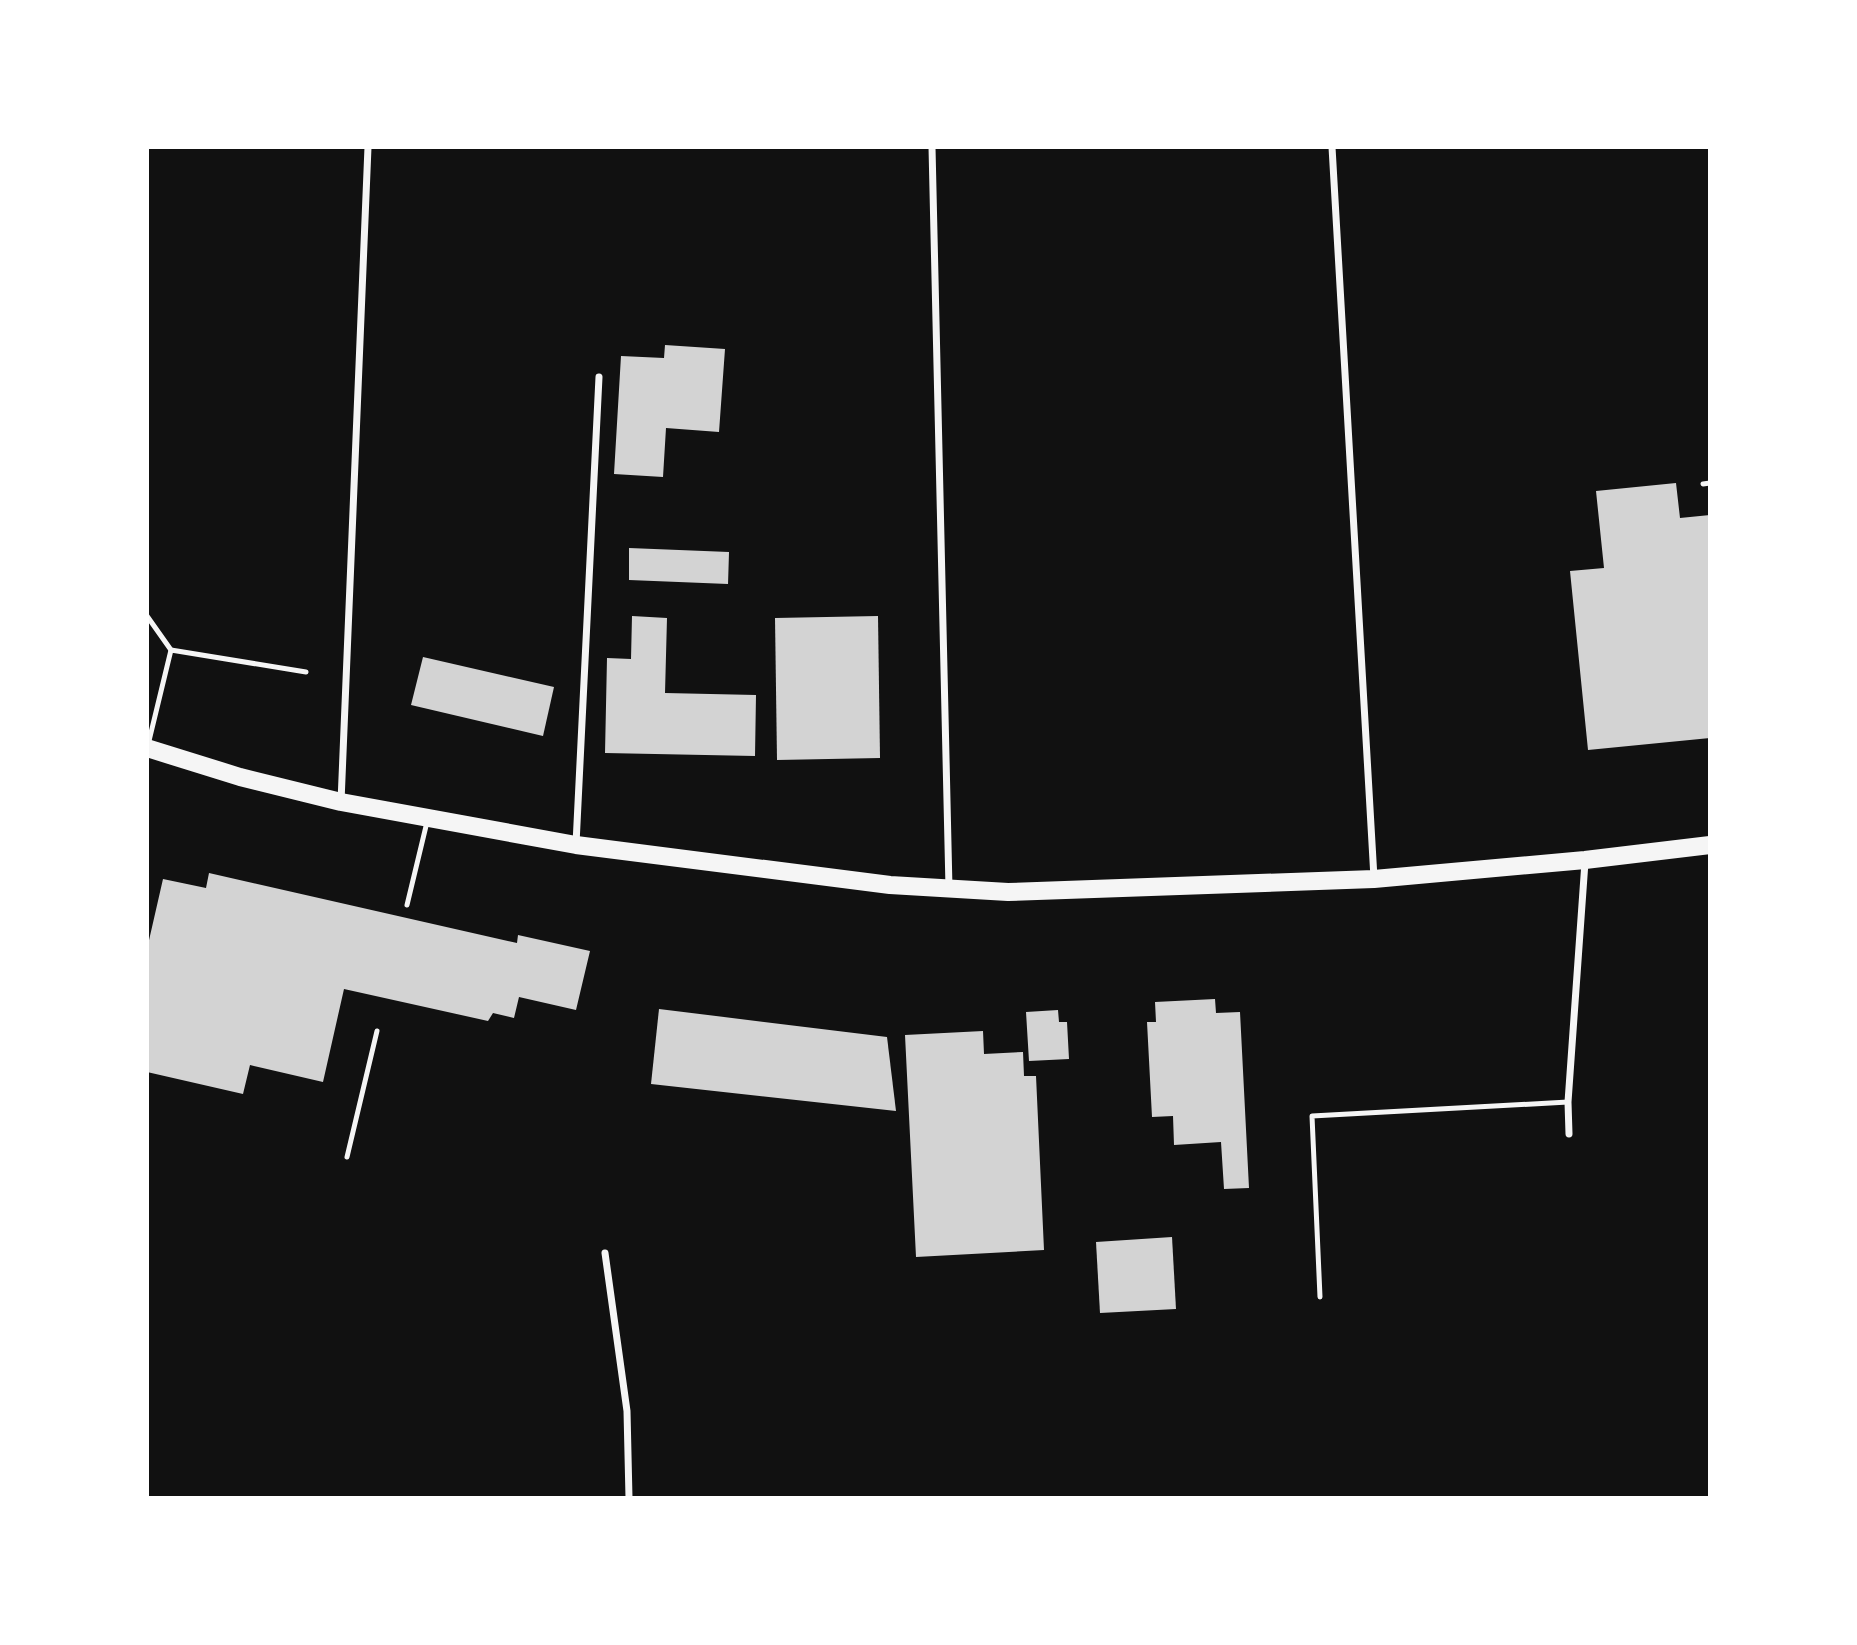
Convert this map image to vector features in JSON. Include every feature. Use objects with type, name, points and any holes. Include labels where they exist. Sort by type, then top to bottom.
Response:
[{"type":"main road","points":[[147,748],[240,777],[341,802],[428,819],[576,845],[890,885],[949,889],[1008,892],[1374,879],[1585,860],[1710,845]]},
{"type":"street","points":[[341,802],[368,147]]},
{"type":"street","points":[[932,147],[949,889]]},
{"type":"street","points":[[1332,147],[1374,879]]},
{"type":"street","points":[[576,845],[599,377]]},
{"type":"street","points":[[1569,1134],[1568,1102],[1585,860]]},
{"type":"street","points":[[605,1253],[627,1411],[629,1498]]},
{"type":"lane","points":[[1703,484],[1710,483]]},
{"type":"lane","points":[[147,616],[171,650],[306,672]]},
{"type":"lane","points":[[147,748],[171,650]]},
{"type":"lane","points":[[407,905],[428,819]]},
{"type":"lane","points":[[347,1157],[377,1031]]},
{"type":"lane","points":[[1320,1297],[1312,1116],[1568,1102]]},
{"type":"building","points":[[665,345],[725,349],[719,432],[666,428],[663,477],[614,474],[621,356],[664,358]]},
{"type":"building","points":[[1676,483],[1680,518],[1710,515],[1710,738],[1588,750],[1570,571],[1604,568],[1596,491]]},
{"type":"building","points":[[629,548],[729,552],[728,584],[629,580]]},
{"type":"building","points":[[632,616],[667,618],[665,693],[756,695],[755,756],[605,753],[607,658],[631,659]]},
{"type":"building","points":[[878,616],[880,758],[777,760],[775,618]]},
{"type":"building","points":[[423,657],[554,687],[543,736],[411,705]]},
{"type":"building","points":[[209,873],[517,943],[518,935],[590,951],[576,1010],[519,997],[514,1018],[493,1013],[488,1021],[344,989],[323,1082],[250,1065],[243,1094],[147,1072],[147,949],[163,879],[206,888]]},
{"type":"building","points":[[1215,999],[1216,1013],[1240,1012],[1249,1188],[1224,1189],[1221,1142],[1174,1145],[1173,1116],[1152,1117],[1147,1022],[1156,1022],[1155,1002]]},
{"type":"building","points":[[659,1009],[887,1037],[896,1111],[651,1084]]},
{"type":"building","points":[[1058,1010],[1059,1022],[1067,1022],[1069,1059],[1029,1061],[1026,1012]]},
{"type":"building","points":[[983,1031],[984,1054],[1023,1052],[1024,1076],[1036,1076],[1044,1250],[916,1257],[905,1035]]},
{"type":"building","points":[[1172,1237],[1176,1309],[1100,1313],[1096,1242]]}]
